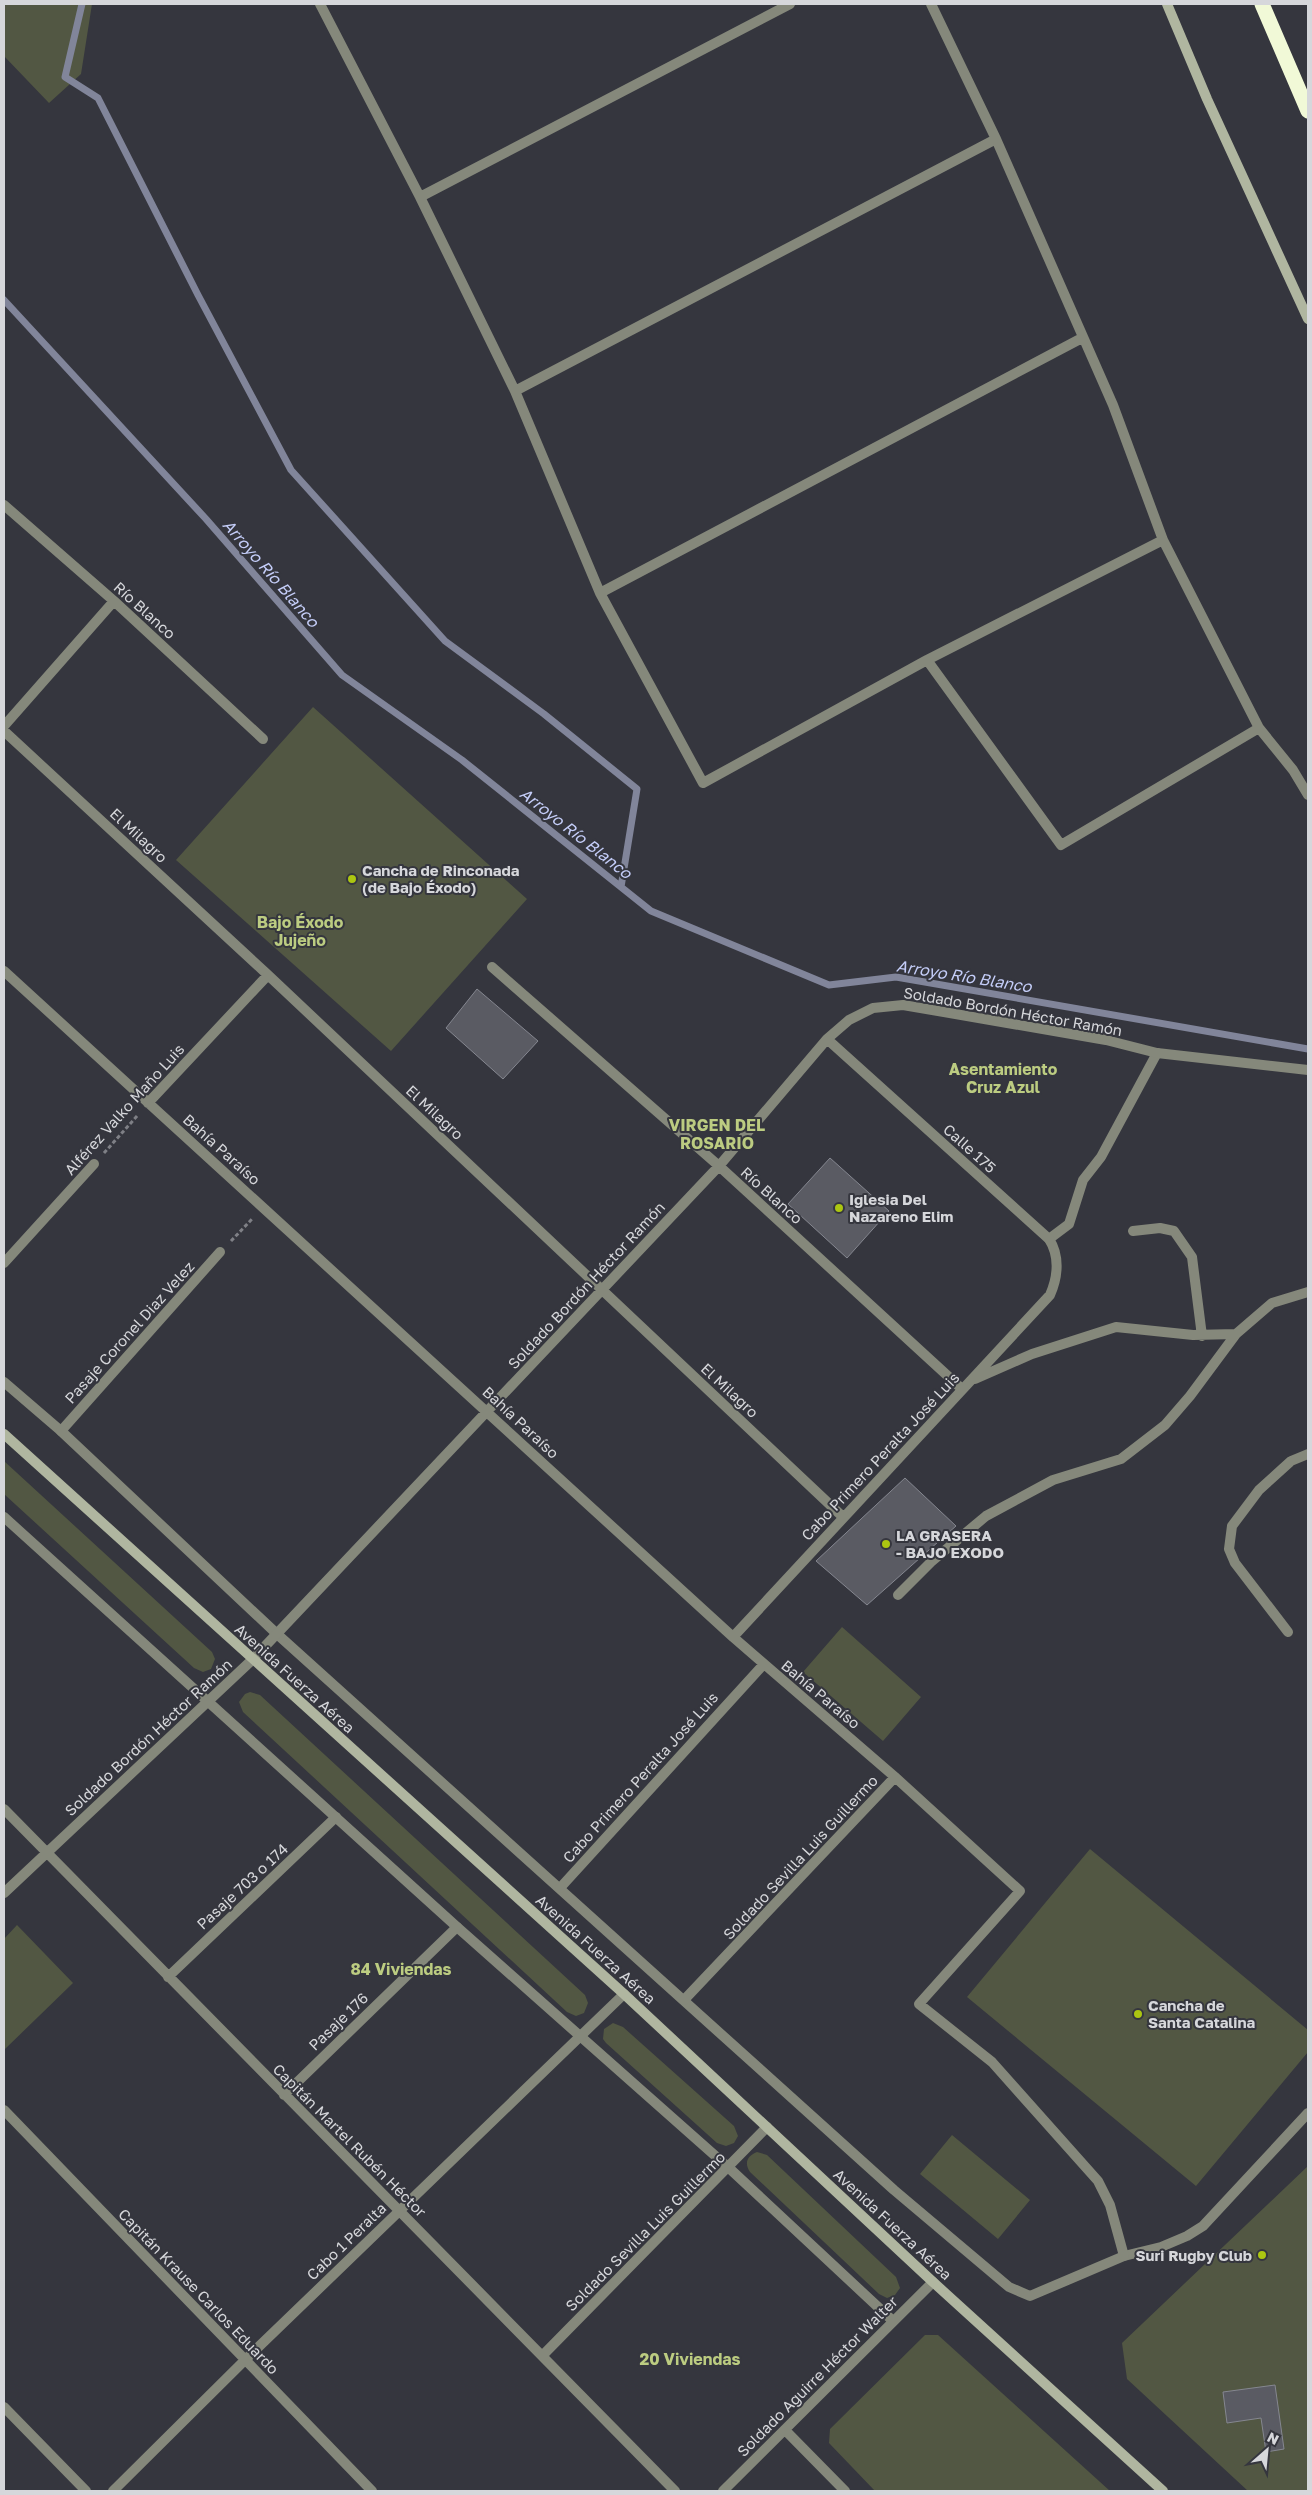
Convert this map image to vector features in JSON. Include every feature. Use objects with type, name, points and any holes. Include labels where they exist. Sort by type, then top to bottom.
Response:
[{"type":"highway","points":[[1262,4],[1308,111]]},
{"type":"main road","points":[[1167,4],[1207,99],[1308,319]]},
{"type":"main road","name":"Avenida Fuerza Aérea","points":[[4,1434],[624,1994],[933,2282],[1163,2491]]},
{"type":"street","points":[[420,197],[790,4]]},
{"type":"street","points":[[931,4],[996,139],[1113,405],[1163,540],[1259,728],[1293,770],[1308,795]]},
{"type":"street","points":[[323,5],[515,391],[600,593],[703,783],[927,660],[1163,540]]},
{"type":"street","points":[[515,391],[996,139]]},
{"type":"street","points":[[600,593],[1082,338]]},
{"type":"street","name":"Río Blanco","points":[[4,505],[114,601],[263,739]]},
{"type":"street","points":[[4,726],[114,601]]},
{"type":"street","points":[[927,660],[1061,845],[1259,728]]},
{"type":"street","name":"El Milagro","points":[[4,731],[268,975],[843,1518]]},
{"type":"street","name":"Río Blanco","points":[[492,967],[719,1166],[962,1389]]},
{"type":"street","name":"Bahía Paraíso","points":[[4,972],[264,1207],[733,1637],[895,1777],[1020,1892],[919,2004],[992,2062],[1098,2181],[1110,2205],[1124,2256]]},
{"type":"street","name":"Alférez Valko Maño Luis","points":[[148,1103],[268,975]]},
{"type":"street","name":"Soldado Bordón Héctor Ramón","points":[[4,1893],[252,1660],[719,1166],[827,1039],[848,1020],[873,1008],[904,1005],[1106,1040],[1157,1053],[1308,1070]]},
{"type":"street","name":"Calle 175","points":[[827,1039],[1049,1239]]},
{"type":"street","points":[[1049,1239],[1069,1224],[1083,1180],[1101,1157],[1157,1053]]},
{"type":"street","name":"Alférez Valko Maño Luis","points":[[4,1263],[94,1164]]},
{"type":"street","points":[[1133,1231],[1160,1228],[1174,1231],[1192,1258],[1202,1336]]},
{"type":"street","name":"Cabo Primero Peralta José Luis","points":[[733,1637],[1050,1295],[1056,1280],[1056,1249],[1049,1239]]},
{"type":"street","name":"Pasaje Coronel Diaz Velez","points":[[61,1431],[220,1252]]},
{"type":"street","points":[[898,1595],[931,1562],[986,1516],[1053,1480],[1120,1459],[1165,1425],[1190,1396],[1236,1334],[1272,1304],[1308,1292]]},
{"type":"street","points":[[970,1381],[1032,1354],[1116,1327],[1202,1336],[1236,1334]]},
{"type":"street","points":[[4,1382],[61,1431],[277,1634],[894,2190],[1009,2287],[1030,2296],[1124,2256],[1161,2247],[1187,2236],[1203,2226],[1308,2113]]},
{"type":"street","points":[[1288,1632],[1235,1563],[1228,1548],[1232,1526],[1259,1490],[1291,1460],[1308,1454]]},
{"type":"street","points":[[4,1517],[456,1927],[729,2168],[893,2321]]},
{"type":"street","name":"Cabo Primero Peralta José Luis","points":[[560,1888],[763,1664]]},
{"type":"street","name":"Soldado Sevilla Luis Guillermo","points":[[684,2000],[895,1777]]},
{"type":"street","name":"Capitán Martel Rubén Héctor","points":[[4,1809],[675,2491]]},
{"type":"street","name":"Pasaje 703 o 174","points":[[168,1977],[336,1818]]},
{"type":"street","name":"Pasaje 176","points":[[284,2095],[456,1927]]},
{"type":"street","name":"Cabo 1 Peralta","points":[[113,2491],[398,2211],[624,1994]]},
{"type":"street","name":"Capitán Krause Carlos Eduardo","points":[[4,2110],[372,2491]]},
{"type":"street","name":"Soldado Sevilla Luis Guillermo","points":[[543,2356],[729,2168],[767,2127]]},
{"type":"street","name":"Soldado Aguirre Héctor Walter","points":[[723,2491],[933,2282]]},
{"type":"street","points":[[4,2407],[86,2491]]},
{"type":"street","points":[[785,2430],[845,2491]]},
{"type":"path","name":"Alférez Valko Maño Luis","points":[[94,1164],[148,1103]]},
{"type":"path","points":[[220,1252],[264,1207]]},
{"type":"green space","points":[[4,4],[92,4],[81,74],[49,103],[4,56]]},
{"type":"green space","name":"Cancha de Rinconada (de Bajo Éxodo)","points":[[313,707],[527,899],[391,1051],[176,860]]},
{"type":"green space","points":[[4,1461],[212,1652],[215,1659],[211,1669],[203,1672],[194,1668],[4,1494]]},
{"type":"green space","points":[[842,1627],[921,1697],[883,1741],[803,1672]]},
{"type":"green space","points":[[250,1692],[260,1695],[585,1995],[588,2003],[584,2013],[576,2016],[567,2012],[243,1712],[239,1702],[245,1694]]},
{"type":"green space","name":"Cancha de Santa Catalina","points":[[1090,1849],[1308,2030],[1308,2052],[1196,2186],[967,1997]]},
{"type":"green space","points":[[17,1925],[73,1983],[4,2050],[4,1939]]},
{"type":"green space","points":[[613,2023],[623,2027],[734,2126],[738,2136],[734,2143],[726,2146],[717,2143],[606,2043],[603,2039],[604,2029]]},
{"type":"green space","points":[[952,2135],[1030,2200],[998,2239],[920,2174]]},
{"type":"green space","points":[[757,2152],[767,2155],[896,2277],[900,2288],[895,2295],[887,2298],[879,2294],[750,2172],[747,2166],[748,2160]]},
{"type":"green space","name":"Suri Rugby Club","points":[[1308,2166],[1308,2491],[1248,2491],[1127,2379],[1122,2343]]},
{"type":"green space","points":[[925,2335],[938,2335],[1110,2491],[875,2491],[829,2443],[830,2429]]},
{"type":"building","points":[[477,989],[538,1041],[503,1079],[446,1028]]},
{"type":"building","name":"Iglesia Del Nazareno Elim","points":[[830,1158],[889,1211],[847,1258],[788,1204]]},
{"type":"building","name":"LA GRASERA - BAJO EXODO","points":[[905,1478],[956,1526],[867,1605],[816,1561]]},
{"type":"building","points":[[1275,2385],[1284,2449],[1266,2452],[1261,2418],[1227,2423],[1223,2392]]},
{"type":"waterway","points":[[82,4],[65,77],[98,98],[198,295],[291,470],[445,641],[544,714],[637,789],[621,887]]},
{"type":"waterway","name":"Arroyo Río Blanco","points":[[4,300],[206,519],[342,675],[462,760],[651,911],[829,985],[896,977],[1308,1049]]},
{"type":"place","name":"Cancha de Rinconada (de Bajo Éxodo)","points":[[352,879]]},
{"type":"place","name":"Iglesia Del Nazareno Elim","points":[[839,1208]]},
{"type":"place","name":"LA GRASERA - BAJO EXODO","points":[[886,1544]]},
{"type":"place","name":"Cancha de Santa Catalina","points":[[1138,2014]]},
{"type":"place","name":"Suri Rugby Club","points":[[1262,2255]]},
{"type":"district","name":"Bajo Éxodo Jujeño","points":[[300,931]]},
{"type":"district","name":"Asentamiento Cruz Azul","points":[[1003,1078]]},
{"type":"district","name":"VIRGEN DEL ROSARIO","points":[[717,1134]]},
{"type":"district","name":"84 Viviendas","points":[[401,1969]]},
{"type":"district","name":"20 Viviendas","points":[[690,2359]]}]
